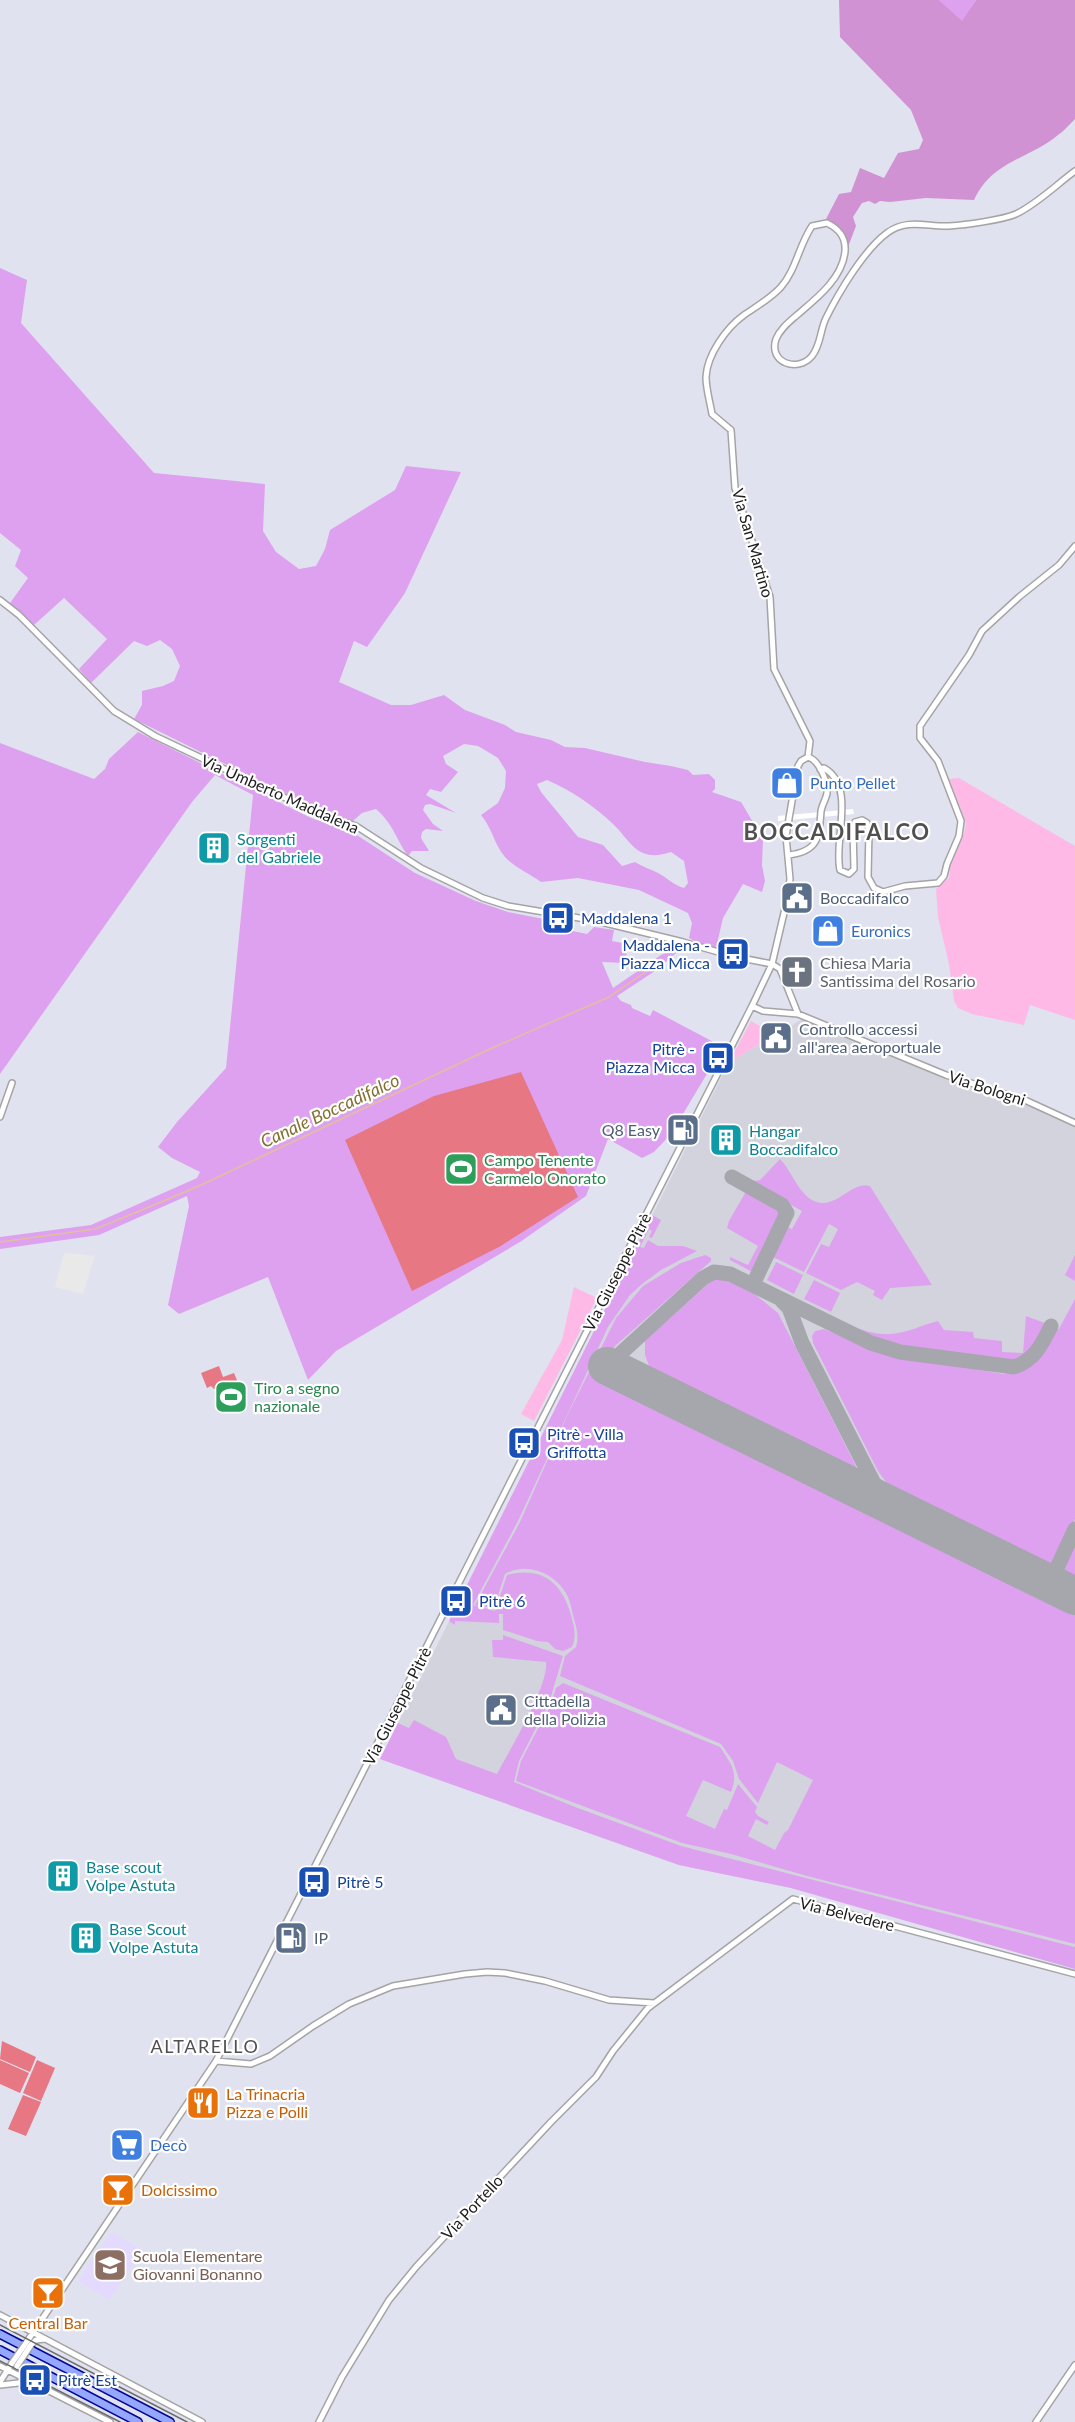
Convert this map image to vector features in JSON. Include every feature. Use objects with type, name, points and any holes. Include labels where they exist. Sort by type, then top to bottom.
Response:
[{"type":"main road","points":[[0,2334],[170,2422]]},
{"type":"main road","points":[[0,2350],[138,2422]]},
{"type":"street","name":"Via San Martino","points":[[808,757],[810,741],[774,669],[770,597],[735,488],[731,430],[712,414],[706,376],[710,361],[731,327],[780,288],[790,274],[804,239],[812,226],[827,223],[836,228],[845,241],[845,253],[842,264],[831,281],[817,298],[782,328],[776,339],[775,349],[778,357],[791,366],[803,364],[812,356],[819,344],[825,320],[848,282],[871,248],[888,232],[905,225],[919,223],[946,226],[982,222],[1014,215],[1075,171]]},
{"type":"street","points":[[820,769],[828,770],[837,779],[841,789],[840,870],[849,874],[854,869],[853,828],[855,822],[862,820],[867,823],[868,877],[874,888],[883,892],[905,886],[938,883],[944,876],[956,844],[961,821],[938,761],[920,738],[920,726],[969,655],[982,631],[1059,565],[1075,546]]},
{"type":"street","name":"Via Umberto Maddalena","points":[[0,600],[19,615],[114,711],[126,720],[312,811],[356,826],[421,868],[468,891],[508,906],[597,921],[772,964]]},
{"type":"street","points":[[789,855],[809,849],[819,835],[821,809],[827,791],[820,769],[812,758],[808,757]]},
{"type":"street","name":"Via Giuseppe Pitrè","points":[[0,2383],[29,2344],[34,2332],[216,2061],[752,1006],[772,964],[787,900],[790,879],[786,836],[798,766],[808,757]]},
{"type":"street","points":[[772,964],[780,969],[798,1014]]},
{"type":"street","name":"Via Bologni","points":[[752,1006],[763,1011],[798,1014],[946,1075],[1028,1101],[1075,1123]]},
{"type":"street","points":[[0,1117],[12,1083]]},
{"type":"street","points":[[0,1092],[8,1095]]},
{"type":"street","name":"Via Belvedere","points":[[648,2008],[794,1899],[1075,1974]]},
{"type":"street","points":[[216,2061],[251,2064],[270,2056],[313,2026],[360,2000],[393,1986],[465,1974],[505,1973],[545,1981],[609,2000],[654,2003]]},
{"type":"street","name":"Via Portello","points":[[319,2422],[342,2377],[389,2300],[416,2267],[596,2077],[613,2051],[648,2008]]},
{"type":"street","points":[[0,2314],[202,2422]]},
{"type":"street","points":[[29,2344],[36,2340],[46,2339]]},
{"type":"street","name":"Via Giuseppe Pitrè","points":[[15,2364],[15,2374]]},
{"type":"street","points":[[1036,2422],[1075,2365]]},
{"type":"street","points":[[0,2366],[110,2422]]},
{"type":"street","points":[[0,2383],[30,2382]]},
{"type":"shaded area","points":[[839,0],[939,0],[962,21],[976,0],[1075,0],[1075,119],[1047,143],[1012,162],[991,177],[974,200],[926,198],[880,201],[875,204],[869,201],[862,203],[853,217],[856,226],[848,247],[841,230],[826,219],[839,194],[851,192],[860,168],[884,178],[898,153],[919,149],[923,140],[911,110],[840,37]]},
{"type":"shaded area","points":[[939,0],[976,0],[962,22]]},
{"type":"shaded area","points":[[0,268],[27,280],[21,323],[154,473],[265,484],[263,531],[276,552],[299,569],[316,566],[325,549],[330,530],[395,490],[406,466],[461,472],[405,593],[367,647],[354,641],[339,682],[391,705],[411,705],[444,695],[465,710],[505,725],[516,732],[551,740],[565,747],[585,748],[671,766],[688,770],[693,775],[709,774],[715,780],[715,789],[712,792],[741,802],[763,839],[762,865],[765,881],[762,892],[743,884],[723,918],[716,948],[689,938],[692,923],[688,913],[639,890],[578,878],[541,882],[505,857],[481,815],[498,803],[505,788],[506,771],[498,758],[478,746],[464,744],[443,756],[446,764],[458,772],[441,792],[430,789],[426,795],[456,813],[430,804],[425,805],[423,810],[433,824],[443,831],[426,829],[422,832],[421,838],[429,851],[412,851],[408,856],[391,826],[376,809],[362,813],[353,821],[294,798],[134,719],[142,705],[142,691],[174,681],[180,666],[172,649],[160,640],[147,646],[134,641],[91,683],[79,669],[107,639],[64,598],[34,625],[10,603],[28,578],[15,566],[21,550],[0,533]],"holes":[[[547,780],[598,811],[639,851],[654,855],[671,852],[684,861],[688,883],[684,888],[680,887],[635,862],[622,866],[603,845],[578,837],[537,784]]]},
{"type":"shaded area","points":[[138,732],[311,818],[352,832],[415,873],[476,901],[508,912],[564,923],[563,929],[587,934],[594,927],[614,930],[612,941],[628,944],[625,963],[602,962],[613,988],[661,955],[683,947],[655,971],[617,996],[632,1008],[650,1016],[653,1010],[723,1047],[671,1134],[654,1152],[642,1158],[608,1139],[586,1196],[520,1242],[336,1351],[308,1380],[268,1277],[179,1314],[168,1305],[189,1206],[187,1196],[99,1235],[0,1249],[0,1237],[91,1225],[197,1178],[200,1172],[172,1158],[158,1147],[177,1122],[226,1068],[253,795],[215,775],[192,802],[0,1074],[0,743],[94,779],[105,769],[109,759]]},
{"type":"shaded area","points":[[959,778],[1075,846],[1075,1020],[1030,1005],[1024,1025],[972,1014],[958,1008],[954,1001],[949,964],[938,917],[936,889],[949,878],[951,862],[964,834],[966,823],[949,779]]},
{"type":"shaded area","points":[[804,1018],[934,1073],[1037,1108],[1075,1126],[1075,1969],[791,1888],[679,1865],[380,1759],[729,1062]]},
{"type":"shaded area","points":[[751,1021],[775,1035],[729,1062]]},
{"type":"shaded area","name":"Campo Tenente Carmelo Onorato","points":[[521,1072],[578,1197],[499,1247],[412,1291],[345,1140],[434,1096]]},
{"type":"shaded area","points":[[780,1159],[808,1198],[815,1201],[828,1202],[852,1189],[864,1185],[870,1186],[932,1285],[890,1288],[882,1300],[873,1295],[875,1291],[857,1282],[841,1290],[806,1273],[821,1244],[829,1247],[838,1229],[829,1224],[804,1272],[771,1256],[785,1226],[792,1229],[802,1211],[751,1183],[760,1180]]},
{"type":"shaded area","points":[[748,1188],[780,1204],[784,1211],[781,1223],[756,1274],[730,1260],[730,1257],[748,1265],[758,1246],[727,1228]]},
{"type":"shaded area","points":[[652,1215],[661,1220],[652,1238],[649,1237],[652,1231],[649,1229],[640,1247],[644,1248],[648,1240],[658,1246],[683,1246],[697,1251],[661,1270],[642,1284],[630,1295],[608,1327],[518,1521],[473,1605],[495,1611],[507,1575],[530,1573],[540,1575],[556,1585],[567,1603],[575,1631],[572,1647],[563,1651],[555,1649],[548,1642],[537,1641],[503,1630],[503,1614],[499,1614],[499,1623],[455,1621],[455,1625],[449,1621]]},
{"type":"shaded area","points":[[64,1253],[95,1256],[83,1294],[55,1287]]},
{"type":"shaded area","points":[[705,1255],[711,1258],[711,1261],[615,1346],[598,1381],[1075,1614],[1075,1944],[682,1843],[516,1781],[521,1761],[551,1704],[556,1688],[563,1683],[720,1747],[734,1773],[731,1792],[703,1780],[686,1816],[715,1829],[724,1809],[727,1810],[738,1784],[757,1807],[755,1812],[758,1816],[769,1822],[767,1825],[756,1819],[748,1836],[775,1850],[788,1830],[813,1780],[777,1762],[758,1803],[739,1779],[733,1761],[721,1744],[560,1676],[565,1656],[576,1647],[577,1633],[568,1597],[557,1582],[549,1576],[532,1570],[514,1570],[505,1574],[494,1608],[475,1605],[520,1522],[568,1414],[616,1318],[643,1286],[681,1263]]},
{"type":"shaded area","points":[[1075,1255],[1075,1281],[1065,1275]]},
{"type":"shaded area","points":[[776,1262],[803,1275],[794,1294],[767,1280]]},
{"type":"shaded area","points":[[728,1279],[747,1288],[778,1313],[856,1466],[853,1470],[651,1371],[645,1355],[645,1341],[712,1280]]},
{"type":"shaded area","points":[[814,1280],[840,1293],[831,1312],[804,1299]]},
{"type":"shaded area","points":[[574,1287],[597,1298],[534,1421],[521,1414],[562,1340]]},
{"type":"shaded area","points":[[1075,1299],[1075,1519],[1054,1563],[1050,1566],[889,1486],[878,1471],[813,1343],[812,1336],[815,1331],[824,1329],[881,1353],[1003,1374],[1014,1373],[1031,1366],[1042,1355]]},
{"type":"shaded area","points":[[814,1308],[851,1326],[881,1334],[903,1332],[938,1321],[944,1330],[973,1332],[974,1338],[1002,1341],[1002,1352],[1023,1353],[1026,1316],[1045,1323],[1046,1329],[1037,1347],[1026,1359],[1012,1362],[995,1361],[925,1352],[875,1342],[813,1311]]},
{"type":"shaded area","name":"Tiro a segno nazionale","points":[[219,1366],[223,1377],[234,1373],[247,1405],[226,1413],[216,1389],[211,1386],[207,1388],[201,1373]]},
{"type":"shaded area","points":[[1075,1540],[1075,1578],[1062,1571]]},
{"type":"shaded area","points":[[503,1635],[563,1656],[549,1703],[519,1761],[514,1782],[681,1846],[1075,1947],[1075,1969],[791,1888],[679,1865],[380,1759],[398,1723],[409,1728],[414,1720],[446,1737],[456,1759],[497,1774],[535,1701],[546,1662],[493,1657],[492,1640],[503,1640]]},
{"type":"shaded area","points":[[2,2041],[36,2057],[30,2072],[0,2059]]},
{"type":"shaded area","points":[[0,2060],[29,2073],[20,2093],[0,2084]]},
{"type":"shaded area","points":[[37,2060],[55,2068],[41,2101],[23,2093]]},
{"type":"shaded area","points":[[23,2095],[41,2102],[26,2136],[8,2129]]},
{"type":"shaded area","name":"Scuola Elementare Giovanni Bonanno","points":[[111,2232],[143,2250],[109,2300],[78,2281]]},
{"type":"pier","points":[[853,809],[854,814],[778,821],[778,816]]},
{"type":"waterway","name":"Canale Boccadifalco","points":[[0,1242],[95,1229],[142,1210],[201,1185],[492,1048],[609,997],[657,964]]},
{"type":"taxiway","points":[[732,1177],[782,1205],[787,1213],[756,1278]]},
{"type":"taxiway","points":[[612,1368],[620,1354],[703,1278],[714,1272],[730,1274],[871,1343],[900,1352],[1014,1367],[1033,1356],[1051,1326]]},
{"type":"taxiway","points":[[782,1301],[789,1308],[802,1343],[883,1501]]},
{"type":"taxiway","points":[[1050,1583],[1075,1529]]},
{"type":"runway","points":[[607,1366],[1075,1596]]},
{"type":"tram line","points":[[0,2325],[187,2422]]},
{"type":"tram line","points":[[0,2361],[120,2422]]},
{"type":"place","name":"Punto Pellet","points":[[787,783]]},
{"type":"place","name":"Sorgenti del Gabriele","points":[[214,848]]},
{"type":"place","name":"Boccadifalco","points":[[797,898]]},
{"type":"place","name":"Maddalena 1","points":[[558,918]]},
{"type":"place","name":"Euronics","points":[[828,931]]},
{"type":"place","name":"Maddalena - Piazza Micca","points":[[733,954]]},
{"type":"place","name":"Chiesa Maria Santissima del Rosario","points":[[797,972]]},
{"type":"place","name":"Controllo accessi all'area aeroportuale","points":[[776,1038]]},
{"type":"place","name":"Pitrè - Piazza Micca","points":[[718,1058]]},
{"type":"place","name":"Q8 Easy","points":[[683,1130]]},
{"type":"place","name":"Hangar Boccadifalco","points":[[726,1140]]},
{"type":"place","name":"Campo Tenente Carmelo Onorato","points":[[461,1169]]},
{"type":"place","name":"Tiro a segno nazionale","points":[[231,1397]]},
{"type":"place","name":"Pitrè - Villa Griffotta","points":[[524,1443]]},
{"type":"place","name":"Pitrè 6","points":[[456,1601]]},
{"type":"place","name":"Cittadella della Polizia","points":[[501,1710]]},
{"type":"place","name":"Base scout Volpe Astuta","points":[[63,1876]]},
{"type":"place","name":"Pitrè 5","points":[[314,1882]]},
{"type":"place","name":"Base Scout Volpe Astuta","points":[[86,1938]]},
{"type":"place","name":"IP","points":[[291,1938]]},
{"type":"place","name":"La Trinacria Pizza e Polli","points":[[203,2103]]},
{"type":"place","name":"Decò","points":[[127,2145]]},
{"type":"place","name":"Dolcissimo","points":[[118,2190]]},
{"type":"place","name":"Scuola Elementare Giovanni Bonanno","points":[[110,2265]]},
{"type":"place","name":"Central Bar","points":[[48,2293]]},
{"type":"place","name":"Pitrè Est","points":[[35,2380]]},
{"type":"district","name":"BOCCADIFALCO","points":[[837,832]]},
{"type":"district","name":"ALTARELLO","points":[[205,2047]]}]
